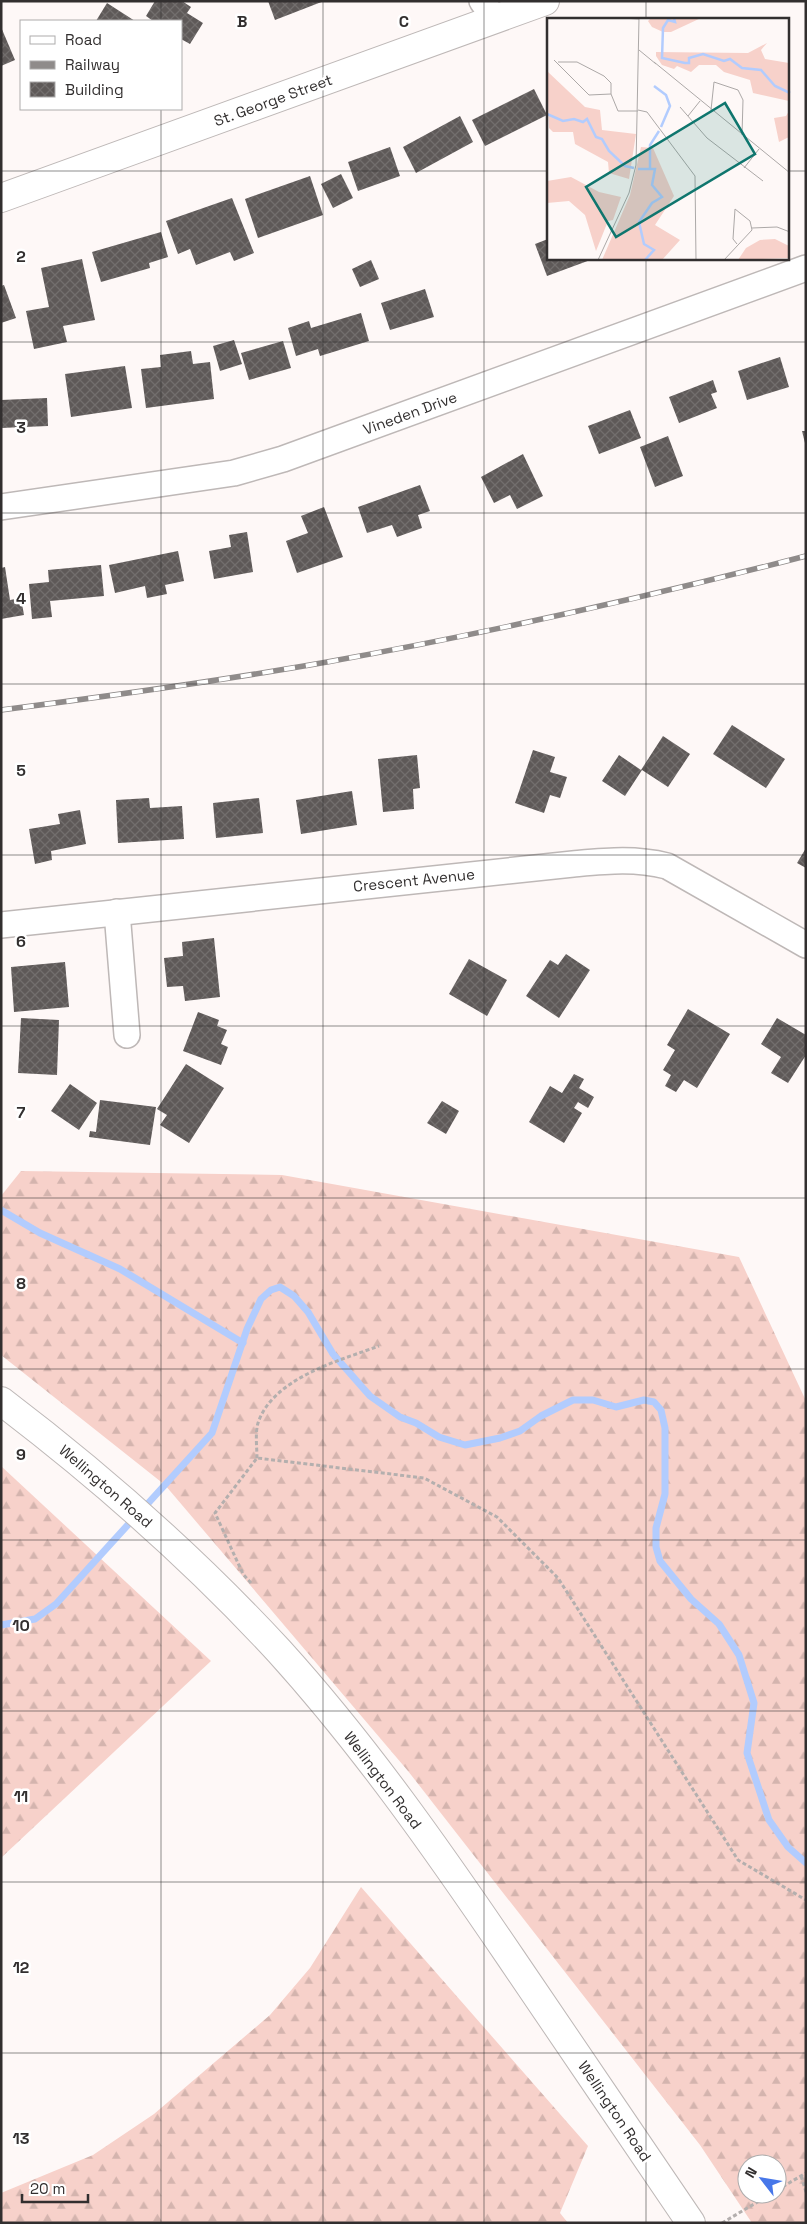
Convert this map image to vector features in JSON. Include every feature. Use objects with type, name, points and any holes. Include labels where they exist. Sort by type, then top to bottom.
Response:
[{"type":"main road","name":"St. George Street","points":[[1,198],[489,10],[545,1]]},
{"type":"main road","name":"Wellington Road","points":[[1,1401],[100,1479],[175,1546],[281,1653],[347,1731],[379,1771],[470,1899],[691,2223]]},
{"type":"street","name":"Vineden Drive","points":[[1,507],[234,473],[283,459],[806,268]]},
{"type":"street","name":"Crescent Avenue","points":[[1,925],[573,864],[644,860],[668,866],[806,945]]},
{"type":"street","points":[[117,912],[127,1035]]},
{"type":"path","points":[[256,1589],[243,1574],[215,1513],[257,1458],[258,1424],[276,1393],[315,1370],[379,1346]]},
{"type":"path","points":[[257,1458],[424,1478],[497,1516],[558,1578],[738,1860],[806,1900]]},
{"type":"path","points":[[787,2184],[806,2173]]},
{"type":"path","points":[[801,2176],[806,2192]]},
{"type":"path","points":[[722,2223],[754,2204]]},
{"type":"green space","points":[[21,1171],[282,1175],[739,1257],[806,1401],[806,2223],[752,2223],[739,2204],[787,2204],[787,2154],[737,2154],[737,2200],[700,2145],[408,1771],[165,1485],[1,1355],[1,1196]]},
{"type":"green space","points":[[1,1466],[211,1661],[2,1857],[1,1856]]},
{"type":"green space","points":[[361,1887],[588,2146],[560,2213],[568,2223],[1,2223],[1,2193],[93,2155],[154,2114],[270,2015],[310,1968]]},
{"type":"building","points":[[155,1],[182,1],[191,7],[187,13],[203,23],[190,44],[182,40],[182,20],[152,20],[146,16]]},
{"type":"building","points":[[268,1],[324,1],[275,20]]},
{"type":"building","points":[[107,3],[133,20],[97,20]]},
{"type":"building","points":[[1,27],[15,60],[1,66]]},
{"type":"building","points":[[534,89],[547,115],[485,146],[472,120]]},
{"type":"building","points":[[460,116],[473,142],[416,173],[403,147]]},
{"type":"building","points":[[390,147],[400,176],[358,191],[348,162]]},
{"type":"building","points":[[341,174],[353,198],[333,208],[321,184]]},
{"type":"building","points":[[310,176],[323,215],[258,238],[245,199]]},
{"type":"building","points":[[232,198],[254,253],[234,261],[230,252],[196,265],[190,249],[178,254],[166,221]]},
{"type":"building","points":[[161,232],[168,257],[149,263],[150,268],[101,282],[92,252]]},
{"type":"building","points":[[547,239],[547,260],[590,260],[547,276],[535,244]]},
{"type":"building","points":[[82,259],[95,320],[63,326],[67,342],[34,349],[26,311],[49,307],[41,268]]},
{"type":"building","points":[[371,260],[379,279],[360,287],[352,269]]},
{"type":"building","points":[[4,285],[16,318],[1,323],[1,286]]},
{"type":"building","points":[[425,289],[434,317],[390,330],[381,303]]},
{"type":"building","points":[[361,313],[369,341],[320,356],[318,349],[296,356],[288,328],[309,321],[311,328]]},
{"type":"building","points":[[234,340],[242,364],[220,371],[213,346]]},
{"type":"building","points":[[283,341],[291,368],[249,380],[241,353]]},
{"type":"building","points":[[191,351],[193,364],[210,362],[214,399],[146,408],[141,369],[161,367],[160,355]]},
{"type":"building","points":[[780,357],[789,387],[747,400],[738,371]]},
{"type":"building","points":[[125,366],[132,408],[71,417],[65,374]]},
{"type":"building","points":[[713,380],[717,392],[711,394],[717,408],[679,423],[669,397]]},
{"type":"building","points":[[47,398],[48,426],[1,428],[1,400]]},
{"type":"building","points":[[630,410],[641,438],[599,454],[588,426]]},
{"type":"building","points":[[802,431],[806,431],[806,443],[805,443]]},
{"type":"building","points":[[668,436],[683,476],[655,487],[640,447]]},
{"type":"building","points":[[523,454],[543,496],[517,509],[510,495],[494,503],[481,477]]},
{"type":"building","points":[[420,485],[430,511],[418,515],[422,528],[397,537],[392,525],[367,533],[358,507]]},
{"type":"building","points":[[324,507],[343,557],[297,573],[286,541],[308,533],[301,516]]},
{"type":"building","points":[[247,532],[253,572],[214,579],[209,551],[231,547],[229,535]]},
{"type":"building","points":[[178,551],[184,581],[165,585],[167,594],[147,598],[145,586],[115,593],[109,565]]},
{"type":"building","points":[[101,565],[104,596],[50,601],[52,617],[32,619],[29,584],[49,582],[48,570]]},
{"type":"building","points":[[5,567],[10,600],[21,598],[24,615],[1,619],[1,568]]},
{"type":"building","points":[[732,725],[785,759],[766,788],[713,754]]},
{"type":"building","points":[[663,736],[690,754],[668,787],[642,770],[625,796],[602,781],[619,755],[641,770]]},
{"type":"building","points":[[533,750],[555,757],[550,772],[567,777],[560,798],[550,795],[544,813],[515,803]]},
{"type":"building","points":[[417,755],[420,788],[413,789],[414,809],[383,812],[378,759]]},
{"type":"building","points":[[352,791],[357,825],[301,834],[296,800]]},
{"type":"building","points":[[149,798],[150,808],[182,806],[184,839],[118,843],[116,800]]},
{"type":"building","points":[[259,798],[263,833],[216,838],[213,803]]},
{"type":"building","points":[[80,810],[86,844],[51,851],[52,860],[35,864],[29,829],[60,824],[58,814]]},
{"type":"building","points":[[806,848],[806,868],[797,863]]},
{"type":"building","points":[[214,938],[220,997],[185,1001],[183,986],[167,987],[164,958],[183,956],[182,942]]},
{"type":"building","points":[[566,954],[590,970],[559,1018],[526,996],[550,960],[558,965]]},
{"type":"building","points":[[469,959],[507,980],[487,1016],[449,994]]},
{"type":"building","points":[[65,962],[69,1007],[14,1012],[11,967]]},
{"type":"building","points":[[688,1009],[730,1034],[697,1088],[684,1080],[676,1092],[665,1086],[671,1075],[663,1070],[675,1050],[667,1045]]},
{"type":"building","points":[[198,1012],[219,1020],[217,1026],[227,1030],[221,1044],[228,1047],[221,1065],[183,1051]]},
{"type":"building","points":[[21,1018],[59,1020],[57,1075],[18,1073]]},
{"type":"building","points":[[777,1018],[806,1035],[806,1055],[788,1083],[771,1073],[781,1057],[761,1044]]},
{"type":"building","points":[[186,1064],[224,1088],[189,1143],[160,1125],[167,1115],[157,1109]]},
{"type":"building","points":[[574,1074],[584,1079],[579,1088],[594,1097],[588,1108],[578,1102],[574,1108],[582,1113],[564,1143],[529,1122],[550,1086],[562,1093]]},
{"type":"building","points":[[70,1084],[97,1103],[79,1130],[51,1111]]},
{"type":"building","points":[[100,1100],[156,1107],[150,1145],[89,1137],[90,1131],[96,1132]]},
{"type":"building","points":[[442,1101],[459,1111],[446,1134],[427,1123]]},
{"type":"waterway","points":[[1,1210],[40,1233],[120,1269],[243,1343]]},
{"type":"waterway","points":[[142,1510],[212,1433],[247,1329],[261,1299],[271,1290],[280,1287],[294,1296],[308,1312],[333,1354],[370,1396],[400,1417],[416,1423],[439,1437],[465,1445],[500,1438],[520,1431],[541,1416],[573,1400],[593,1400],[616,1407],[644,1400],[654,1402],[661,1410],[665,1428],[665,1494],[656,1528],[656,1547],[660,1561],[691,1599],[719,1624],[739,1655],[754,1703],[747,1753],[769,1820],[788,1847],[806,1863]]},
{"type":"waterway","points":[[1,1625],[35,1619],[56,1604],[135,1517]]},
{"type":"railway","points":[[1,710],[205,682],[387,651],[567,614],[806,556]]}]
